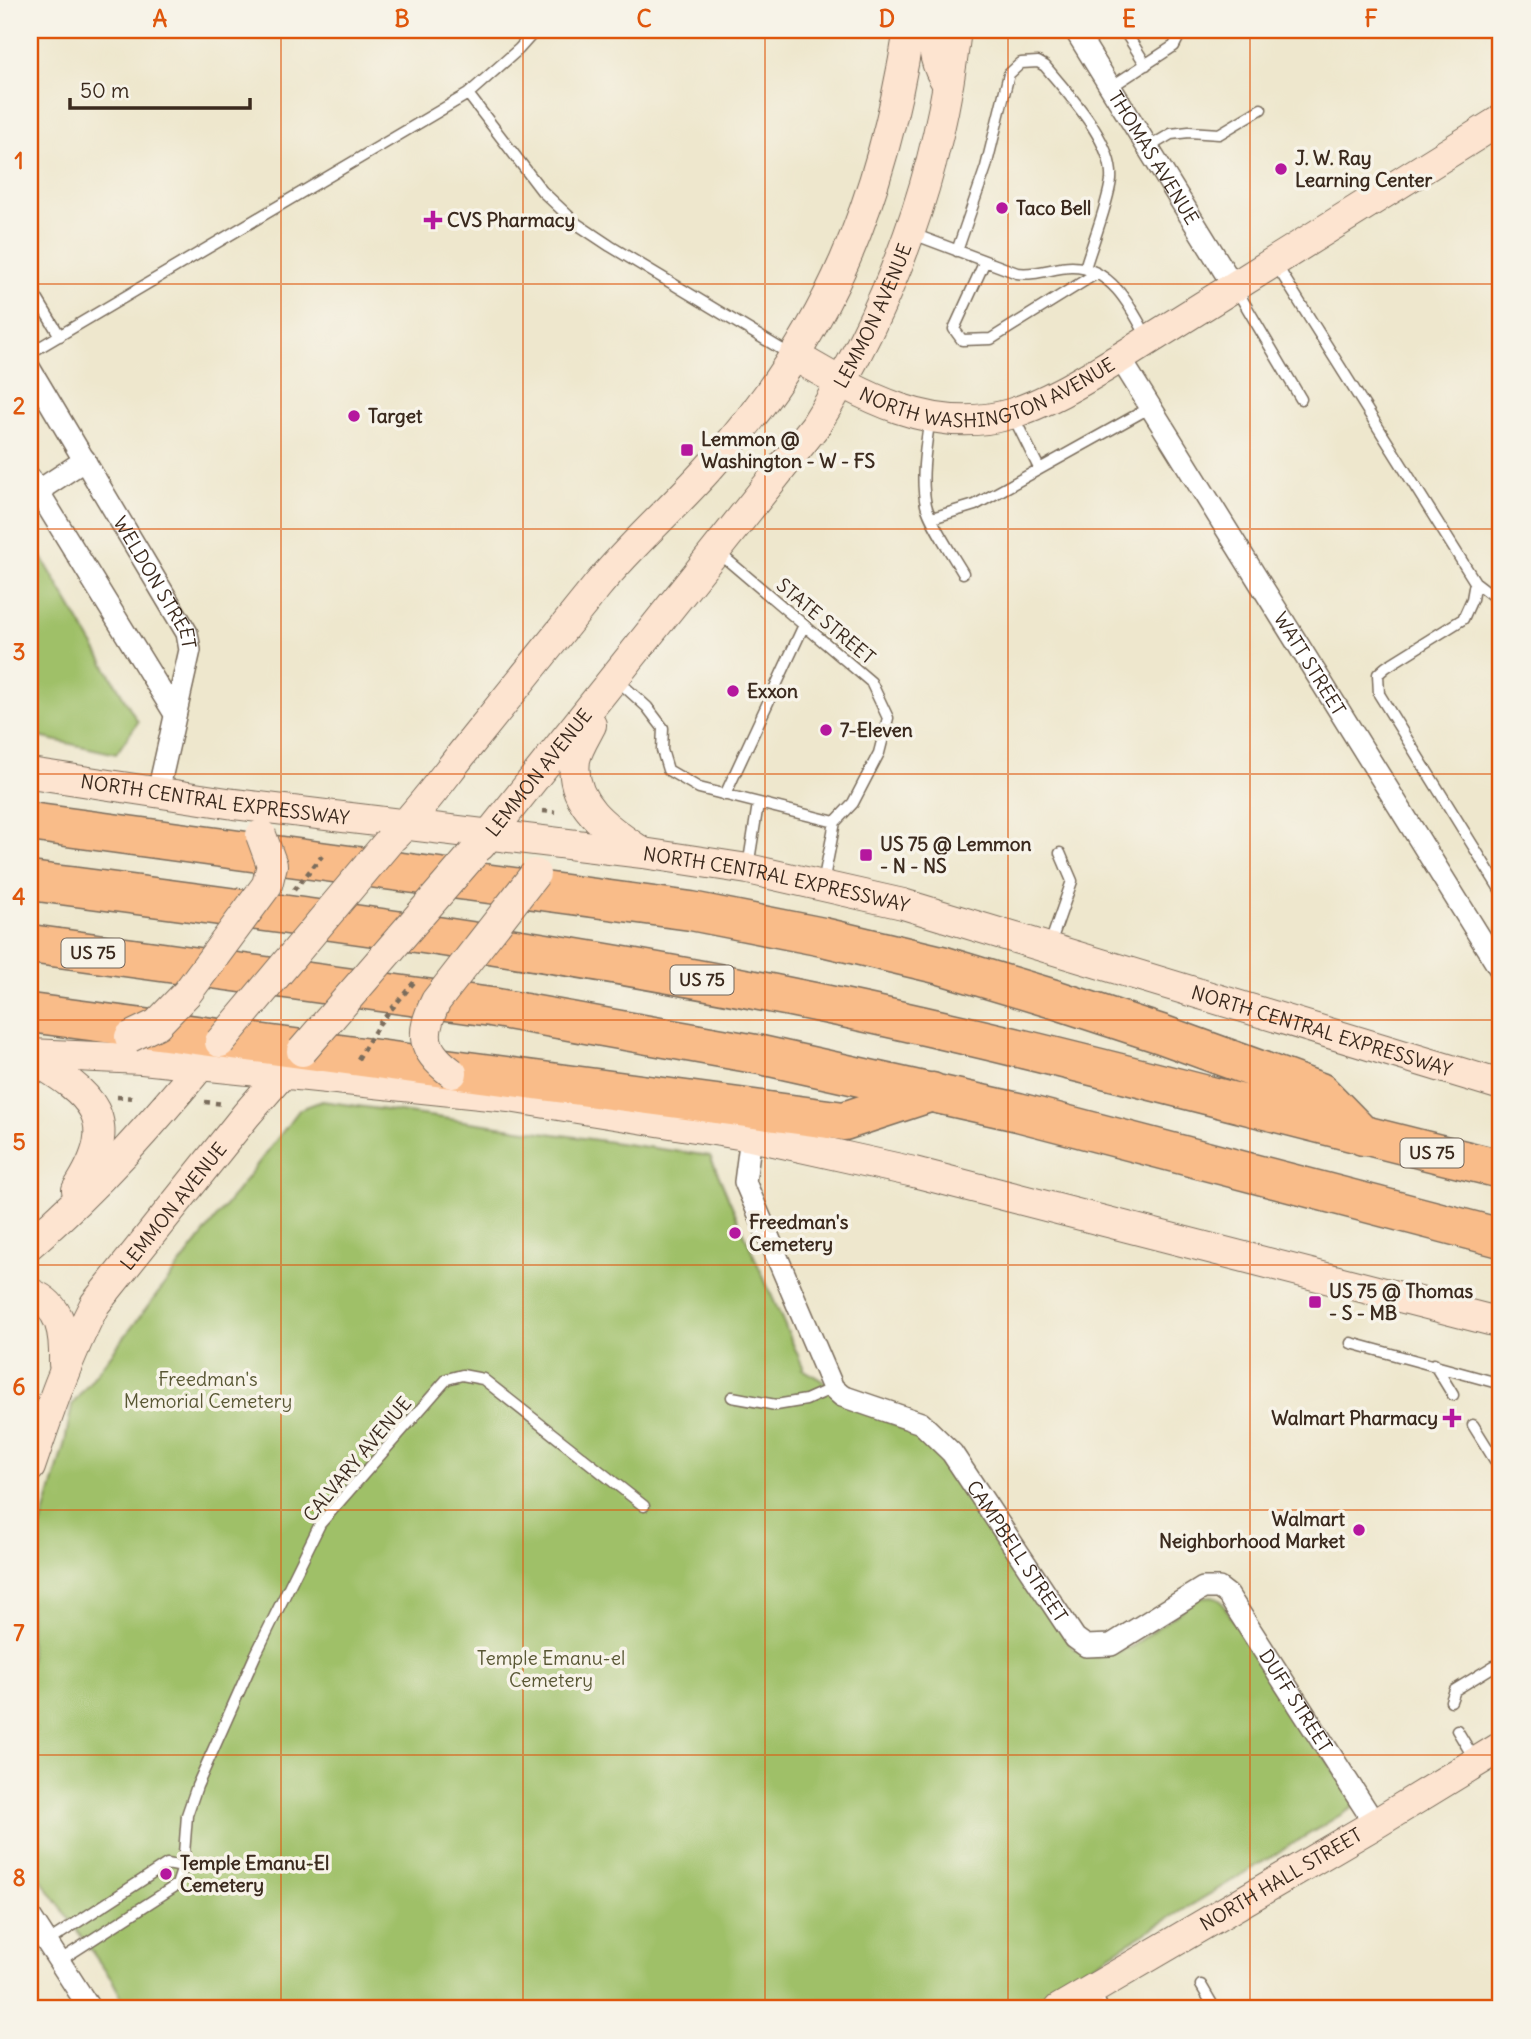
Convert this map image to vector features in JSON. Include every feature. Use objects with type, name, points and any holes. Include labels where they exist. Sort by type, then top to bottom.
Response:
[{"type":"highway","points":[[30,822],[691,911],[849,943],[941,965],[1054,999],[1320,1091],[1363,1136]]},
{"type":"highway","name":"US 75","points":[[30,881],[531,950],[751,989],[928,1026],[1501,1169]]},
{"type":"highway","name":"US 75","points":[[30,944],[531,1014],[685,1041],[932,1092],[1501,1238]]},
{"type":"highway","points":[[30,1013],[844,1121],[932,1092]]},
{"type":"main road","points":[[34,1240],[80,1200],[121,1158],[397,833],[617,563],[713,463],[755,413],[794,356],[834,286],[859,230],[893,116],[909,30]]},
{"type":"main road","points":[[934,30],[932,46],[938,69],[949,86]]},
{"type":"main road","name":"LEMMON AVENUE","points":[[30,1467],[63,1375],[95,1304],[282,1073],[482,844],[814,426],[841,383],[887,291],[910,233],[927,183],[949,86],[956,30]]},
{"type":"main road","name":"NORTH WASHINGTON AVENUE","points":[[794,356],[875,401],[930,417],[966,421],[1012,413],[1068,388],[1120,358],[1501,120]]},
{"type":"main road","points":[[611,683],[575,759],[576,777],[580,794],[592,815],[643,853]]},
{"type":"main road","name":"NORTH CENTRAL EXPRESSWAY","points":[[30,773],[234,804],[397,833],[482,844],[590,846],[748,869],[903,904],[1501,1085]]},
{"type":"main road","points":[[30,1055],[130,1037],[157,1024],[187,993],[267,886],[272,865],[261,835],[234,804]]},
{"type":"main road","points":[[509,1097],[452,1073],[438,1062],[425,1035],[426,1021],[436,1001],[535,874],[557,860],[590,846]]},
{"type":"main road","points":[[30,1055],[202,1065],[509,1097],[751,1136],[914,1172],[1501,1323]]},
{"type":"main road","points":[[30,1055],[66,1079],[91,1102],[100,1129],[96,1154],[79,1188],[34,1240]]},
{"type":"main road","points":[[30,1293],[49,1305],[58,1315],[63,1331],[63,1375]]},
{"type":"main road","name":"NORTH HALL STREET","points":[[1059,2009],[1098,1999],[1489,1755]]},
{"type":"street","name":"THOMAS AVENUE","points":[[1075,30],[1234,287]]},
{"type":"street","name":"WATT STREET","points":[[1120,358],[1501,971]]},
{"type":"street","name":"WELDON STREET","points":[[30,369],[187,633],[190,650],[158,792]]},
{"type":"street","points":[[85,460],[34,485],[176,714]]},
{"type":"street","points":[[751,1136],[745,1182],[833,1388]]},
{"type":"street","name":"CAMPBELL STREET","points":[[833,1388],[842,1396],[921,1423],[937,1436],[952,1452],[1074,1638],[1086,1646],[1111,1644],[1196,1591],[1209,1587]]},
{"type":"street","name":"DUFF STREET","points":[[1209,1587],[1219,1588],[1228,1595],[1375,1824]]},
{"type":"street","points":[[30,1916],[90,2009]]},
{"type":"lane","points":[[30,354],[468,94],[519,50],[536,30]]},
{"type":"lane","points":[[1124,30],[1146,65]]},
{"type":"lane","points":[[1111,87],[1174,46],[1182,30]]},
{"type":"lane","points":[[957,251],[986,167],[1009,74],[1021,63],[1038,62],[1045,66],[1090,120],[1111,166],[1111,182],[1085,268]]},
{"type":"lane","name":"NORTH WASHINGTON AVENUE","points":[[468,94],[542,191],[577,224],[794,356]]},
{"type":"lane","points":[[1149,147],[1171,134],[1219,134],[1261,109]]},
{"type":"lane","points":[[910,233],[1030,275],[1070,267],[1085,268],[1097,273],[1121,293],[1149,340]]},
{"type":"lane","points":[[985,261],[954,329],[962,340],[991,339],[1097,273]]},
{"type":"lane","points":[[1275,263],[1475,582],[1501,602]]},
{"type":"lane","points":[[30,287],[60,336]]},
{"type":"lane","points":[[1234,287],[1301,399]]},
{"type":"lane","points":[[932,518],[975,505],[1151,407]]},
{"type":"lane","points":[[1012,413],[1039,468]]},
{"type":"lane","points":[[930,417],[924,482],[926,507],[963,573]]},
{"type":"lane","name":"STATE STREET","points":[[716,550],[871,682],[888,718],[879,754],[853,803],[835,822],[823,886]]},
{"type":"lane","points":[[1475,582],[1472,599],[1463,619],[1378,674],[1378,694],[1501,891]]},
{"type":"lane","points":[[725,795],[804,625]]},
{"type":"lane","points":[[611,683],[647,707],[663,728],[662,750],[668,770],[699,788],[835,822]]},
{"type":"lane","points":[[748,869],[758,804]]},
{"type":"lane","points":[[1049,947],[1072,881],[1060,853]]},
{"type":"lane","points":[[1351,1343],[1501,1384]]},
{"type":"lane","points":[[1434,1364],[1454,1395]]},
{"type":"lane","name":"CALVARY AVENUE","points":[[183,1867],[187,1815],[197,1786],[255,1656],[320,1524],[447,1379],[462,1375],[483,1379],[644,1506]]},
{"type":"lane","points":[[732,1397],[776,1405],[806,1400],[833,1388]]},
{"type":"lane","points":[[1473,1425],[1501,1470]]},
{"type":"lane","points":[[1451,1701],[1455,1690],[1494,1666]]},
{"type":"lane","points":[[1457,1730],[1489,1755]]},
{"type":"lane","points":[[47,1942],[167,1864],[183,1867],[177,1885],[59,1961]]},
{"type":"lane","points":[[1201,1985],[1215,2009]]},
{"type":"path","points":[[543,811],[555,812]]},
{"type":"path","points":[[129,1090],[121,1097],[137,1098]]},
{"type":"path","points":[[195,1101],[225,1104]]},
{"type":"green space","points":[[30,537],[138,722],[116,754],[30,735]]},
{"type":"green space","name":"Temple Emanu-el Cemetery","points":[[322,1101],[710,1156],[803,1369],[891,1423],[927,1440],[947,1461],[1073,1648],[1097,1657],[1131,1647],[1200,1597],[1213,1596],[1221,1601],[1357,1805],[1019,2009],[128,2009],[112,1980],[30,1864],[30,1564],[65,1442],[72,1405],[300,1109]]},
{"type":"place","name":"J. W. Ray Learning Center","points":[[1281,169]]},
{"type":"place","name":"Taco Bell","points":[[1002,208]]},
{"type":"place","name":"CVS Pharmacy","points":[[433,220]]},
{"type":"place","name":"Target","points":[[354,416]]},
{"type":"place","name":"Lemmon @ Washington - W - FS","points":[[687,450]]},
{"type":"place","name":"Exxon","points":[[733,691]]},
{"type":"place","name":"7-Eleven","points":[[826,730]]},
{"type":"place","name":"US 75 @ Lemmon - N - NS","points":[[866,855]]},
{"type":"place","name":"Freedman's Cemetery","points":[[735,1233]]},
{"type":"place","name":"US 75 @ Thomas - S - MB","points":[[1315,1302]]},
{"type":"place","name":"Walmart Pharmacy","points":[[1452,1418]]},
{"type":"place","name":"Walmart Neighborhood Market","points":[[1359,1530]]},
{"type":"place","name":"Temple Emanu-El Cemetery","points":[[166,1874]]},
{"type":"park label","name":"Freedman's Memorial Cemetery","points":[[208,1390]]}]
